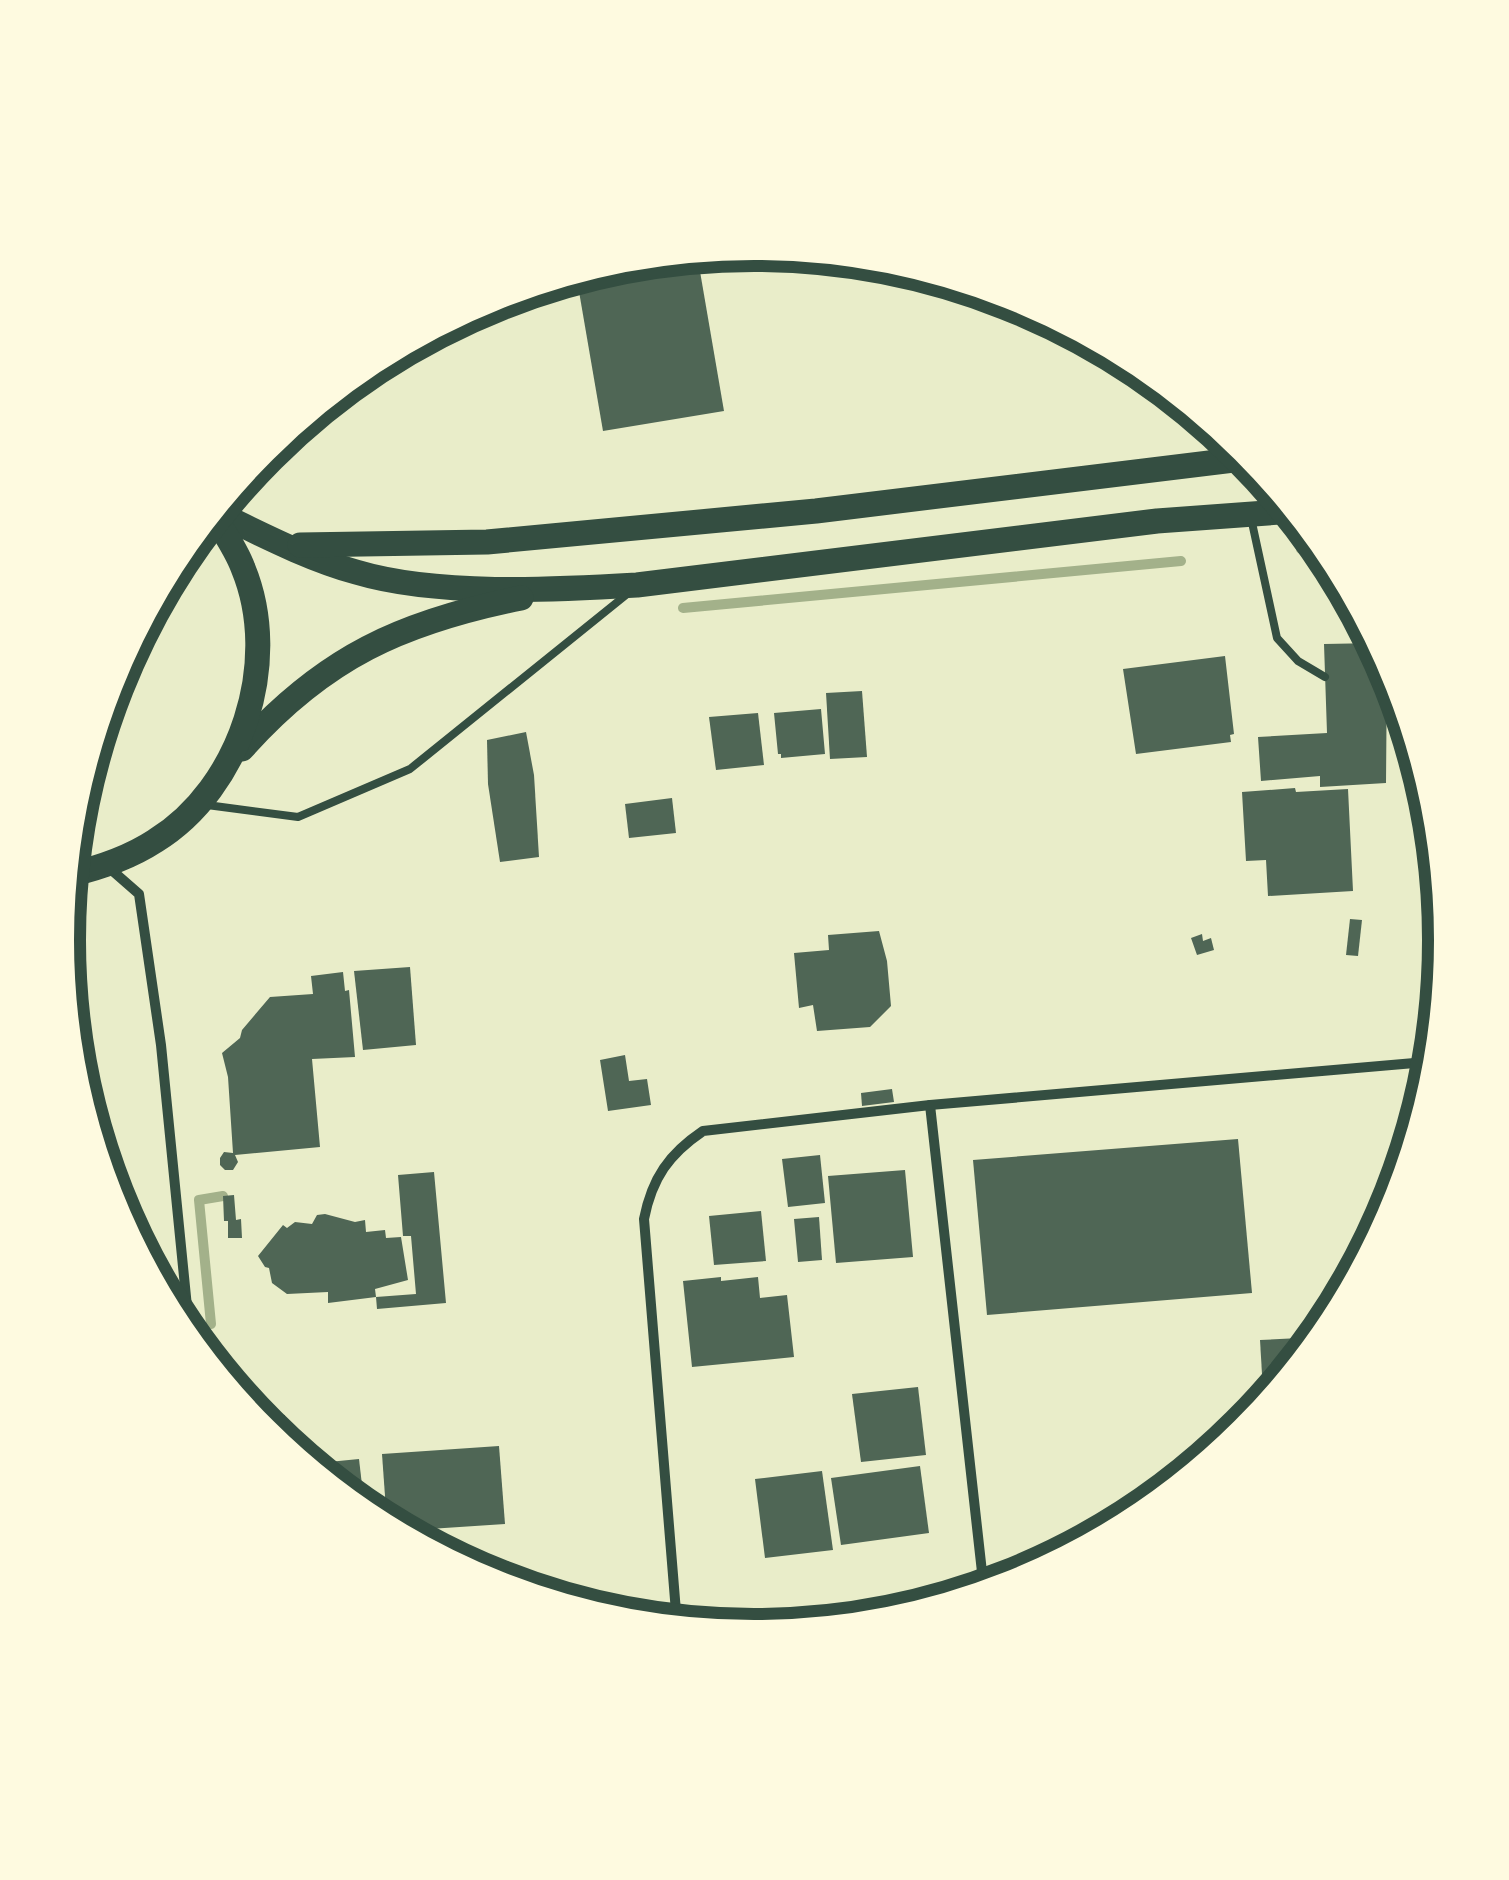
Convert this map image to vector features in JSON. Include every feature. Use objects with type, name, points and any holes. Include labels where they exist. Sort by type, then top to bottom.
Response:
[{"type":"main road","points":[[283,545],[487,542],[816,511],[1228,461]]},
{"type":"main road","points":[[227,519],[356,572],[420,585],[565,589],[638,586],[1157,521],[1276,512]]},
{"type":"main road","points":[[221,526],[244,570],[258,635],[253,702],[228,765]]},
{"type":"main road","points":[[84,871],[106,866],[156,841],[199,804],[274,713],[334,665],[378,641],[464,609],[565,589]]},
{"type":"street","points":[[106,866],[139,894],[161,1045],[187,1303]]},
{"type":"street","points":[[676,1610],[644,1219],[649,1191],[662,1166],[682,1144],[703,1131],[930,1104],[1417,1063]]},
{"type":"street","points":[[930,1104],[982,1575]]},
{"type":"lane","points":[[1250,514],[1278,638],[1298,661],[1325,677]]},
{"type":"lane","points":[[199,804],[298,816],[410,769],[638,586]]},
{"type":"building","points":[[699,268],[724,411],[603,431],[578,288]]},
{"type":"building","points":[[1360,643],[1378,682],[1387,706],[1386,783],[1320,787],[1320,776],[1261,781],[1258,737],[1327,733],[1324,644]]},
{"type":"building","points":[[1225,656],[1234,734],[1230,735],[1231,742],[1136,754],[1123,669]]},
{"type":"building","points":[[862,691],[867,757],[830,759],[826,693]]},
{"type":"building","points":[[821,709],[825,754],[781,758],[774,713]]},
{"type":"building","points":[[758,713],[764,765],[716,770],[709,717]]},
{"type":"building","points":[[526,732],[534,775],[539,857],[500,862],[488,784],[487,740]]},
{"type":"building","points":[[1295,788],[1296,792],[1348,789],[1353,891],[1268,896],[1266,860],[1246,861],[1242,792]]},
{"type":"building","points":[[672,798],[676,833],[629,838],[625,804]]},
{"type":"building","points":[[1350,919],[1362,920],[1358,956],[1346,955]]},
{"type":"building","points":[[879,931],[887,961],[891,1006],[870,1027],[817,1031],[813,1005],[799,1008],[794,953],[829,950],[828,935]]},
{"type":"building","points":[[1202,934],[1203,941],[1211,938],[1214,950],[1197,955],[1191,938]]},
{"type":"building","points":[[410,967],[416,1045],[363,1050],[354,971]]},
{"type":"building","points":[[343,972],[345,991],[349,990],[355,1057],[312,1059],[320,1147],[235,1155],[238,1162],[233,1170],[225,1170],[220,1158],[224,1152],[233,1153],[228,1077],[222,1053],[240,1038],[242,1030],[270,997],[313,994],[311,976]]},
{"type":"building","points":[[625,1055],[629,1081],[647,1079],[651,1105],[608,1111],[600,1060]]},
{"type":"building","points":[[892,1089],[894,1102],[862,1106],[861,1093]]},
{"type":"building","points":[[1238,1139],[1252,1293],[987,1315],[973,1160]]},
{"type":"building","points":[[820,1155],[825,1203],[788,1207],[782,1159]]},
{"type":"building","points":[[905,1170],[913,1257],[836,1263],[828,1176]]},
{"type":"building","points":[[434,1172],[446,1303],[377,1309],[376,1297],[416,1294],[411,1236],[403,1236],[398,1175]]},
{"type":"building","points":[[234,1195],[242,1238],[228,1238],[228,1221],[224,1221],[223,1196]]},
{"type":"building","points":[[761,1211],[766,1261],[714,1265],[709,1216]]},
{"type":"building","points":[[317,1215],[355,1222],[365,1220],[366,1232],[385,1230],[386,1238],[401,1237],[408,1280],[375,1289],[376,1297],[328,1303],[328,1292],[287,1294],[272,1283],[269,1268],[258,1256],[283,1225],[287,1228],[295,1222],[312,1224]]},
{"type":"building","points":[[819,1217],[822,1260],[798,1262],[794,1219]]},
{"type":"building","points":[[721,1277],[721,1281],[758,1277],[760,1298],[787,1295],[794,1357],[692,1367],[683,1281]]},
{"type":"building","points":[[1299,1338],[1263,1384],[1260,1340]]},
{"type":"building","points":[[918,1387],[926,1455],[861,1462],[852,1394]]},
{"type":"building","points":[[499,1446],[505,1524],[427,1529],[417,1524],[386,1504],[382,1454]]},
{"type":"building","points":[[359,1459],[362,1488],[344,1475],[328,1462]]},
{"type":"building","points":[[920,1466],[929,1533],[841,1545],[831,1478]]},
{"type":"building","points":[[822,1471],[833,1550],[765,1558],[755,1479]]},
{"type":"waterway","points":[[683,608],[1181,561]]},
{"type":"waterway","points":[[211,1324],[199,1200],[223,1196]]}]
